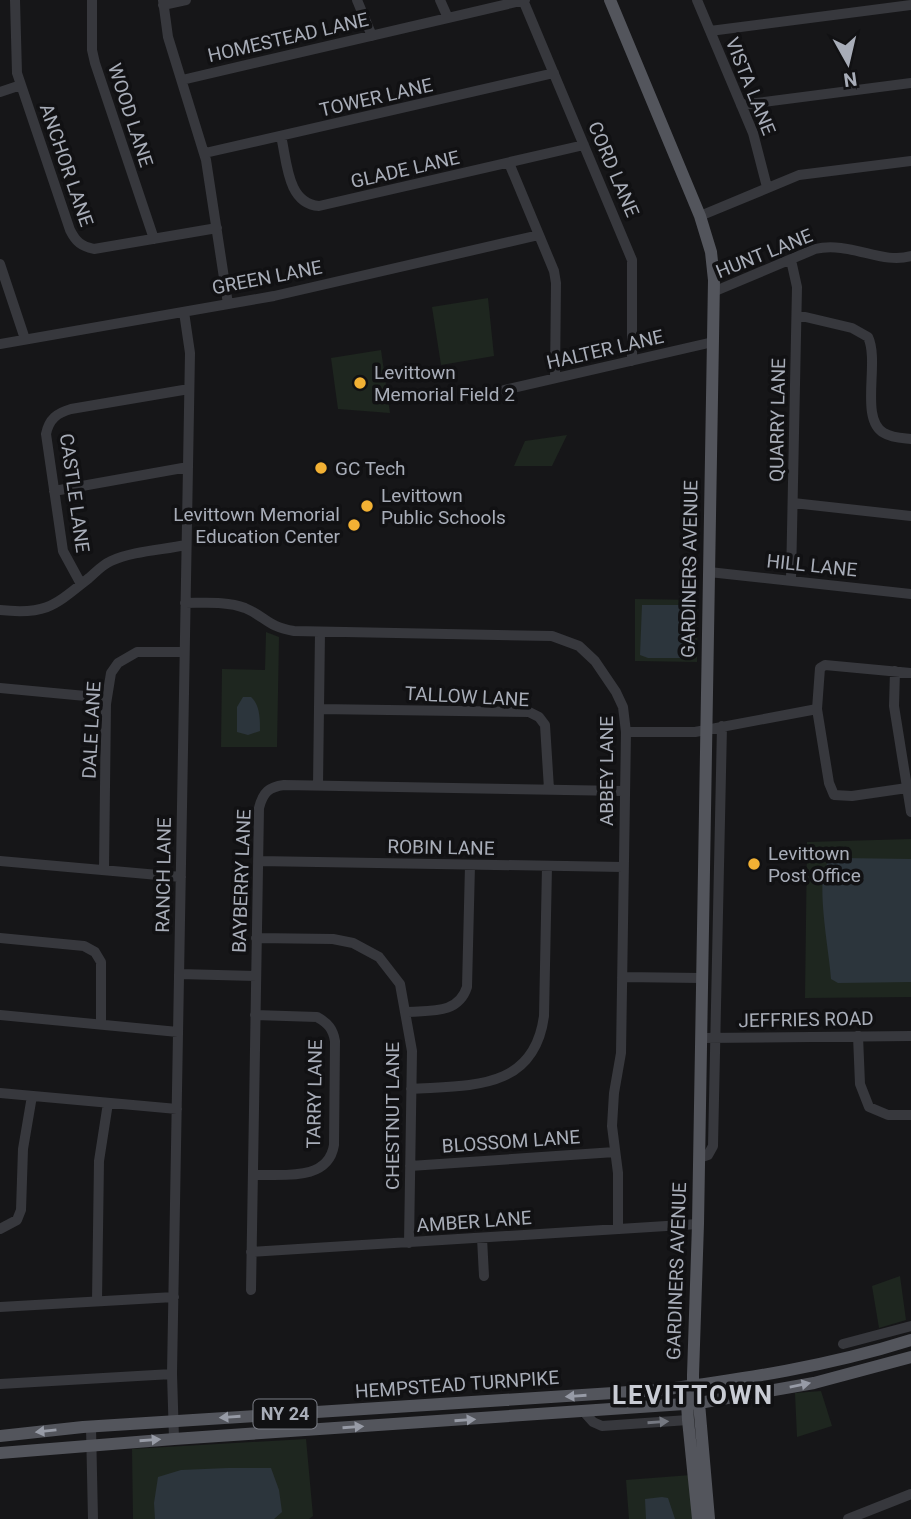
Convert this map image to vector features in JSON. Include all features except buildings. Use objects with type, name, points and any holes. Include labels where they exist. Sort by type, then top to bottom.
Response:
[{"type":"main road","name":"GARDINERS AVENUE","points":[[610,0],[700,216],[711,252],[713,342],[693,1386]]},
{"type":"main road","name":"HEMPSTEAD TURNPIKE","points":[[0,1436],[91,1427],[693,1386],[808,1367],[911,1339]]},
{"type":"main road","name":"HEMPSTEAD TURNPIKE","points":[[0,1453],[174,1438],[693,1404],[814,1383],[911,1357]]},
{"type":"main road","points":[[693,1386],[693,1404],[709,1519]]},
{"type":"main road","points":[[693,1404],[688,1420],[698,1519]]},
{"type":"street","name":"ANCHOR LANE","points":[[15,0],[16,63],[21,85],[75,240],[94,249],[217,228]]},
{"type":"street","name":"WOOD LANE","points":[[92,0],[92,50],[95,63],[154,239]]},
{"type":"street","points":[[186,0],[163,3],[168,37],[205,153],[228,304]]},
{"type":"street","points":[[357,0],[372,36]]},
{"type":"street","points":[[440,0],[448,18]]},
{"type":"street","name":"HOMESTEAD LANE","points":[[182,80],[524,0]]},
{"type":"street","name":"CORD LANE","points":[[524,0],[632,260],[632,360]]},
{"type":"street","name":"VISTA LANE","points":[[697,0],[753,133],[767,187]]},
{"type":"street","points":[[710,31],[911,5]]},
{"type":"street","name":"TOWER LANE","points":[[205,153],[554,74]]},
{"type":"street","points":[[741,104],[911,83]]},
{"type":"street","points":[[0,92],[21,85]]},
{"type":"street","name":"GLADE LANE","points":[[281,136],[295,194],[300,200],[311,205],[333,203],[584,145]]},
{"type":"street","points":[[700,216],[799,175],[911,160]]},
{"type":"street","points":[[509,163],[556,283],[555,378]]},
{"type":"street","name":"GREEN LANE","points":[[0,344],[274,296],[539,234]]},
{"type":"street","name":"HUNT LANE","points":[[713,292],[815,249],[835,246],[893,258],[911,256]]},
{"type":"street","name":"QUARRY LANE","points":[[791,260],[797,287],[792,580]]},
{"type":"street","points":[[0,264],[25,339]]},
{"type":"street","name":"RANCH LANE","points":[[174,1438],[172,1374],[190,353],[184,312]]},
{"type":"street","points":[[797,314],[852,328],[868,337],[873,353],[871,410],[874,424],[888,436],[911,439]]},
{"type":"street","name":"HALTER LANE","points":[[504,390],[713,342]]},
{"type":"street","name":"CASTLE LANE","points":[[80,584],[63,551],[46,434],[50,422],[56,414],[71,409],[189,389]]},
{"type":"street","points":[[54,491],[188,467]]},
{"type":"street","points":[[793,503],[911,516]]},
{"type":"street","points":[[0,610],[29,612],[44,609],[57,603],[102,566],[120,558],[186,545]]},
{"type":"street","name":"HILL LANE","points":[[709,572],[911,594]]},
{"type":"street","name":"ABBEY LANE","points":[[186,603],[237,605],[280,629],[552,636],[568,641],[587,653],[616,692],[623,707],[626,732],[621,1053],[612,1126],[618,1173],[618,1229]]},
{"type":"street","points":[[318,785],[320,632]]},
{"type":"street","name":"DALE LANE","points":[[104,870],[107,698],[111,673],[127,656],[143,651],[184,652]]},
{"type":"street","points":[[907,788],[852,796],[834,795],[828,783],[817,709],[820,668],[825,665],[911,673]]},
{"type":"street","points":[[895,671],[894,706],[911,812]]},
{"type":"street","points":[[0,688],[107,698]]},
{"type":"street","name":"TALLOW LANE","points":[[319,709],[529,712],[545,724],[550,789]]},
{"type":"street","points":[[626,732],[695,732],[817,709]]},
{"type":"street","name":"GARDINERS AVENUE","points":[[699,1158],[708,1155],[713,1146],[722,726]]},
{"type":"street","name":"BAYBERRY LANE","points":[[251,1290],[259,808],[266,791],[273,786],[318,785],[623,791]]},
{"type":"street","points":[[0,861],[181,877]]},
{"type":"street","name":"ROBIN LANE","points":[[258,861],[623,867]]},
{"type":"street","points":[[405,1012],[450,1009],[461,1001],[465,994],[470,865]]},
{"type":"street","points":[[411,1089],[494,1082],[518,1069],[533,1051],[540,1037],[544,1016],[547,866]]},
{"type":"street","points":[[0,938],[76,945],[95,952],[101,962],[101,1024]]},
{"type":"street","name":"CHESTNUT LANE","points":[[257,938],[333,939],[364,947],[380,957],[394,974],[403,994],[412,1051],[409,1243]]},
{"type":"street","points":[[179,974],[256,976]]},
{"type":"street","points":[[622,977],[702,978]]},
{"type":"street","points":[[0,1015],[178,1032]]},
{"type":"street","name":"TARRY LANE","points":[[253,1175],[316,1171],[328,1163],[334,1144],[335,1041],[332,1030],[326,1021],[317,1017],[255,1015]]},
{"type":"street","points":[[858,1036],[860,1084],[869,1107],[888,1115],[911,1115]]},
{"type":"street","name":"JEFFRIES ROAD","points":[[701,1038],[911,1036]]},
{"type":"street","points":[[0,1093],[177,1109]]},
{"type":"street","points":[[0,1229],[17,1220],[21,1210],[23,1149],[32,1096]]},
{"type":"street","points":[[97,1301],[99,1161],[108,1103]]},
{"type":"street","name":"BLOSSOM LANE","points":[[410,1166],[615,1152]]},
{"type":"street","name":"AMBER LANE","points":[[251,1252],[698,1224]]},
{"type":"street","points":[[482,1238],[484,1276]]},
{"type":"street","points":[[0,1307],[174,1297]]},
{"type":"street","points":[[843,1344],[911,1325]]},
{"type":"street","points":[[0,1384],[172,1374]]},
{"type":"street","points":[[584,1412],[593,1422],[602,1426],[688,1420]]},
{"type":"street","points":[[91,1427],[93,1519]]},
{"type":"street","points":[[848,1519],[911,1494]]},
{"type":"shaded area","points":[[488,298],[494,356],[441,365],[432,307]]},
{"type":"shaded area","name":"Levittown Memorial Field 2","points":[[381,350],[390,413],[338,409],[331,358]]},
{"type":"shaded area","points":[[567,435],[552,466],[514,466],[525,441]]},
{"type":"shaded area","points":[[635,599],[698,600],[697,662],[635,661]]},
{"type":"shaded area","points":[[642,605],[688,605],[691,608],[691,649],[686,658],[648,658],[640,655]]},
{"type":"shaded area","points":[[266,632],[279,637],[277,747],[221,747],[222,669],[265,670]]},
{"type":"shaded area","points":[[243,697],[251,697],[254,700],[260,717],[260,731],[248,735],[237,732],[237,707]]},
{"type":"shaded area","points":[[911,839],[911,997],[805,998],[807,842]]},
{"type":"shaded area","points":[[841,858],[911,859],[911,982],[838,983],[831,979],[822,886],[827,864]]},
{"type":"shaded area","points":[[900,1276],[906,1320],[879,1328],[872,1286]]},
{"type":"shaded area","points":[[821,1391],[832,1426],[797,1437],[795,1393]]},
{"type":"shaded area","points":[[306,1439],[313,1516],[309,1519],[133,1519],[132,1449]]},
{"type":"shaded area","points":[[271,1468],[279,1490],[282,1512],[274,1519],[155,1519],[154,1503],[158,1477],[181,1470]]},
{"type":"shaded area","points":[[691,1475],[695,1519],[629,1519],[626,1480]]},
{"type":"shaded area","points":[[668,1498],[675,1519],[646,1519],[645,1499]]},
{"type":"place","name":"Levittown Memorial Field 2","points":[[360,383]]},
{"type":"place","name":"GC Tech","points":[[321,468]]},
{"type":"place","name":"Levittown Public Schools","points":[[367,506]]},
{"type":"place","name":"Levittown Memorial Education Center","points":[[354,525]]},
{"type":"place","name":"Levittown Post Office","points":[[754,864]]},
{"type":"district","name":"LEVITTOWN","points":[[693,1395]]}]
